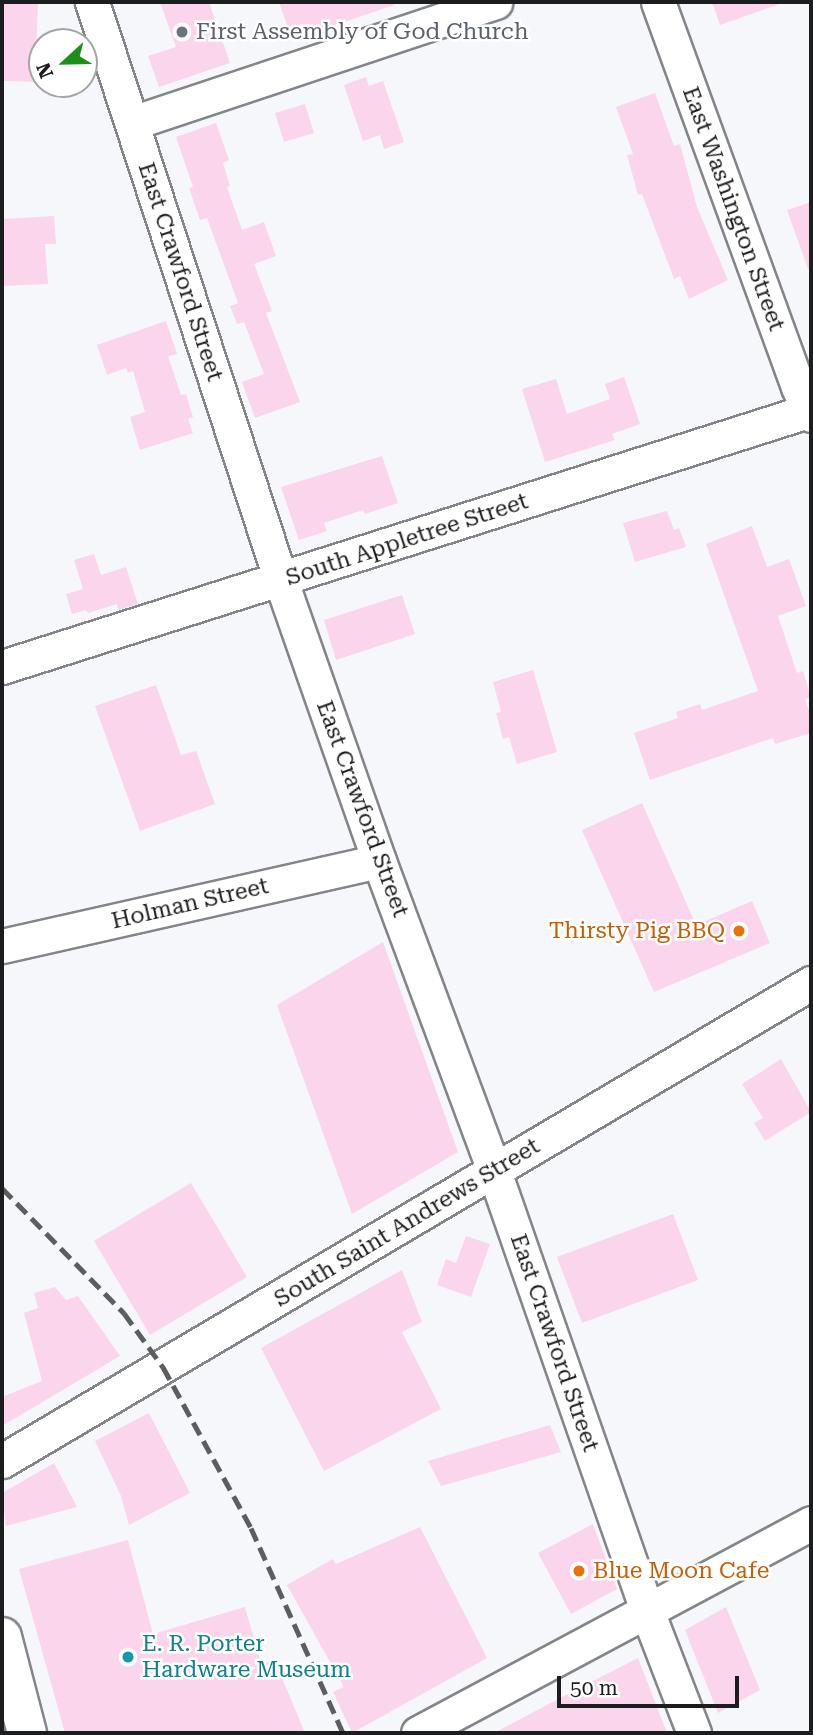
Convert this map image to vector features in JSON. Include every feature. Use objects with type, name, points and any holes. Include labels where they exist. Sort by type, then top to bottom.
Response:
[{"type":"main road","points":[[2,1637],[27,1733]]},
{"type":"street","name":"East Crawford Street","points":[[92,2],[281,581],[379,861],[494,1171],[647,1611],[694,1733]]},
{"type":"street","points":[[132,123],[495,2]]},
{"type":"street","name":"East Washington Street","points":[[658,2],[798,387],[811,412]]},
{"type":"street","name":"South Appletree Street","points":[[2,667],[811,412]]},
{"type":"street","name":"Holman Street","points":[[2,946],[379,861]]},
{"type":"street","name":"South Saint Andrews Street","points":[[2,1461],[811,983]]},
{"type":"street","points":[[418,1733],[811,1523]]},
{"type":"building","points":[[2,2],[38,2],[37,28],[28,28],[28,82],[2,81]]},
{"type":"building","points":[[160,2],[209,2],[230,63],[159,87],[148,56],[176,47]]},
{"type":"building","points":[[279,2],[394,2],[394,5],[292,40]]},
{"type":"building","points":[[712,2],[777,2],[777,5],[720,25]]},
{"type":"building","points":[[366,77],[369,86],[383,81],[404,142],[384,149],[380,135],[363,141],[344,85]]},
{"type":"building","points":[[655,93],[674,146],[680,144],[697,207],[728,280],[689,299],[680,276],[674,279],[642,194],[638,195],[627,155],[633,154],[616,107]]},
{"type":"building","points":[[305,104],[314,133],[284,142],[275,113]]},
{"type":"building","points":[[216,123],[229,160],[223,163],[230,186],[227,187],[242,230],[264,222],[276,256],[254,264],[272,311],[266,313],[300,402],[255,418],[242,382],[264,374],[244,322],[237,324],[230,306],[238,303],[207,218],[200,220],[189,188],[193,187],[176,137]]},
{"type":"building","points":[[811,202],[811,269],[808,269],[787,210]]},
{"type":"building","points":[[54,216],[56,244],[45,244],[48,284],[2,286],[2,219]]},
{"type":"building","points":[[166,321],[177,354],[168,356],[181,395],[186,394],[193,417],[188,419],[193,433],[140,450],[130,417],[145,412],[133,371],[128,373],[126,368],[107,375],[97,345]]},
{"type":"building","points":[[624,377],[640,424],[612,434],[615,440],[545,462],[522,389],[556,379],[567,414],[610,399],[605,384]]},
{"type":"building","points":[[382,456],[398,503],[365,514],[363,510],[324,523],[327,531],[299,540],[281,487]]},
{"type":"building","points":[[667,511],[674,530],[679,528],[686,547],[635,562],[623,523]]},
{"type":"building","points":[[752,526],[767,567],[789,559],[806,606],[778,616],[797,673],[803,671],[811,697],[805,699],[811,717],[811,733],[775,744],[773,738],[650,780],[634,733],[678,718],[676,712],[700,704],[702,710],[758,691],[706,544]]},
{"type":"building","points":[[94,554],[101,575],[126,567],[138,604],[118,610],[117,604],[88,613],[86,610],[72,614],[66,594],[83,589],[74,560]]},
{"type":"building","points":[[402,595],[415,634],[336,660],[324,620]]},
{"type":"building","points":[[533,670],[557,752],[517,764],[509,737],[503,739],[496,713],[501,712],[493,682]]},
{"type":"building","points":[[156,685],[181,755],[196,751],[215,804],[140,831],[95,706]]},
{"type":"building","points":[[642,803],[696,925],[752,901],[770,943],[654,992],[582,830]]},
{"type":"building","points":[[383,942],[458,1152],[352,1214],[277,1005]]},
{"type":"building","points":[[781,1059],[811,1112],[765,1141],[754,1123],[763,1118],[742,1084]]},
{"type":"building","points":[[191,1183],[247,1277],[150,1335],[94,1241]]},
{"type":"building","points":[[673,1214],[698,1280],[582,1323],[557,1257]]},
{"type":"building","points":[[466,1236],[490,1244],[471,1297],[437,1285],[446,1259],[456,1263]]},
{"type":"building","points":[[402,1270],[422,1322],[402,1332],[441,1409],[324,1471],[261,1348]]},
{"type":"building","points":[[55,1287],[66,1300],[78,1296],[120,1356],[2,1426],[2,1397],[42,1381],[24,1313],[38,1308],[34,1293]]},
{"type":"building","points":[[149,1413],[190,1493],[129,1525],[121,1496],[95,1441]]},
{"type":"building","points":[[550,1425],[561,1452],[441,1486],[428,1461]]},
{"type":"building","points":[[54,1463],[77,1507],[6,1526],[2,1493]]},
{"type":"building","name":"Blue Moon Cafe","points":[[593,1524],[617,1589],[571,1614],[538,1553]]},
{"type":"building","points":[[420,1527],[487,1658],[352,1733],[333,1692],[344,1687],[287,1585],[333,1559],[336,1564]]},
{"type":"building","points":[[128,1540],[153,1634],[245,1607],[261,1664],[275,1661],[305,1733],[65,1733],[19,1569]]},
{"type":"building","points":[[726,1607],[760,1690],[718,1713],[685,1630]]},
{"type":"building","points":[[638,1658],[667,1733],[494,1733],[587,1684]]},
{"type":"railway","points":[[2,1188],[124,1313],[163,1367],[251,1528],[343,1733]]},
{"type":"place","name":"First Assembly of God Church","points":[[182,32]]},
{"type":"place","name":"Thirsty Pig BBQ","points":[[739,931]]},
{"type":"place","name":"Blue Moon Cafe","points":[[579,1571]]},
{"type":"place","name":"E. R. Porter Hardware Museum","points":[[128,1657]]}]
